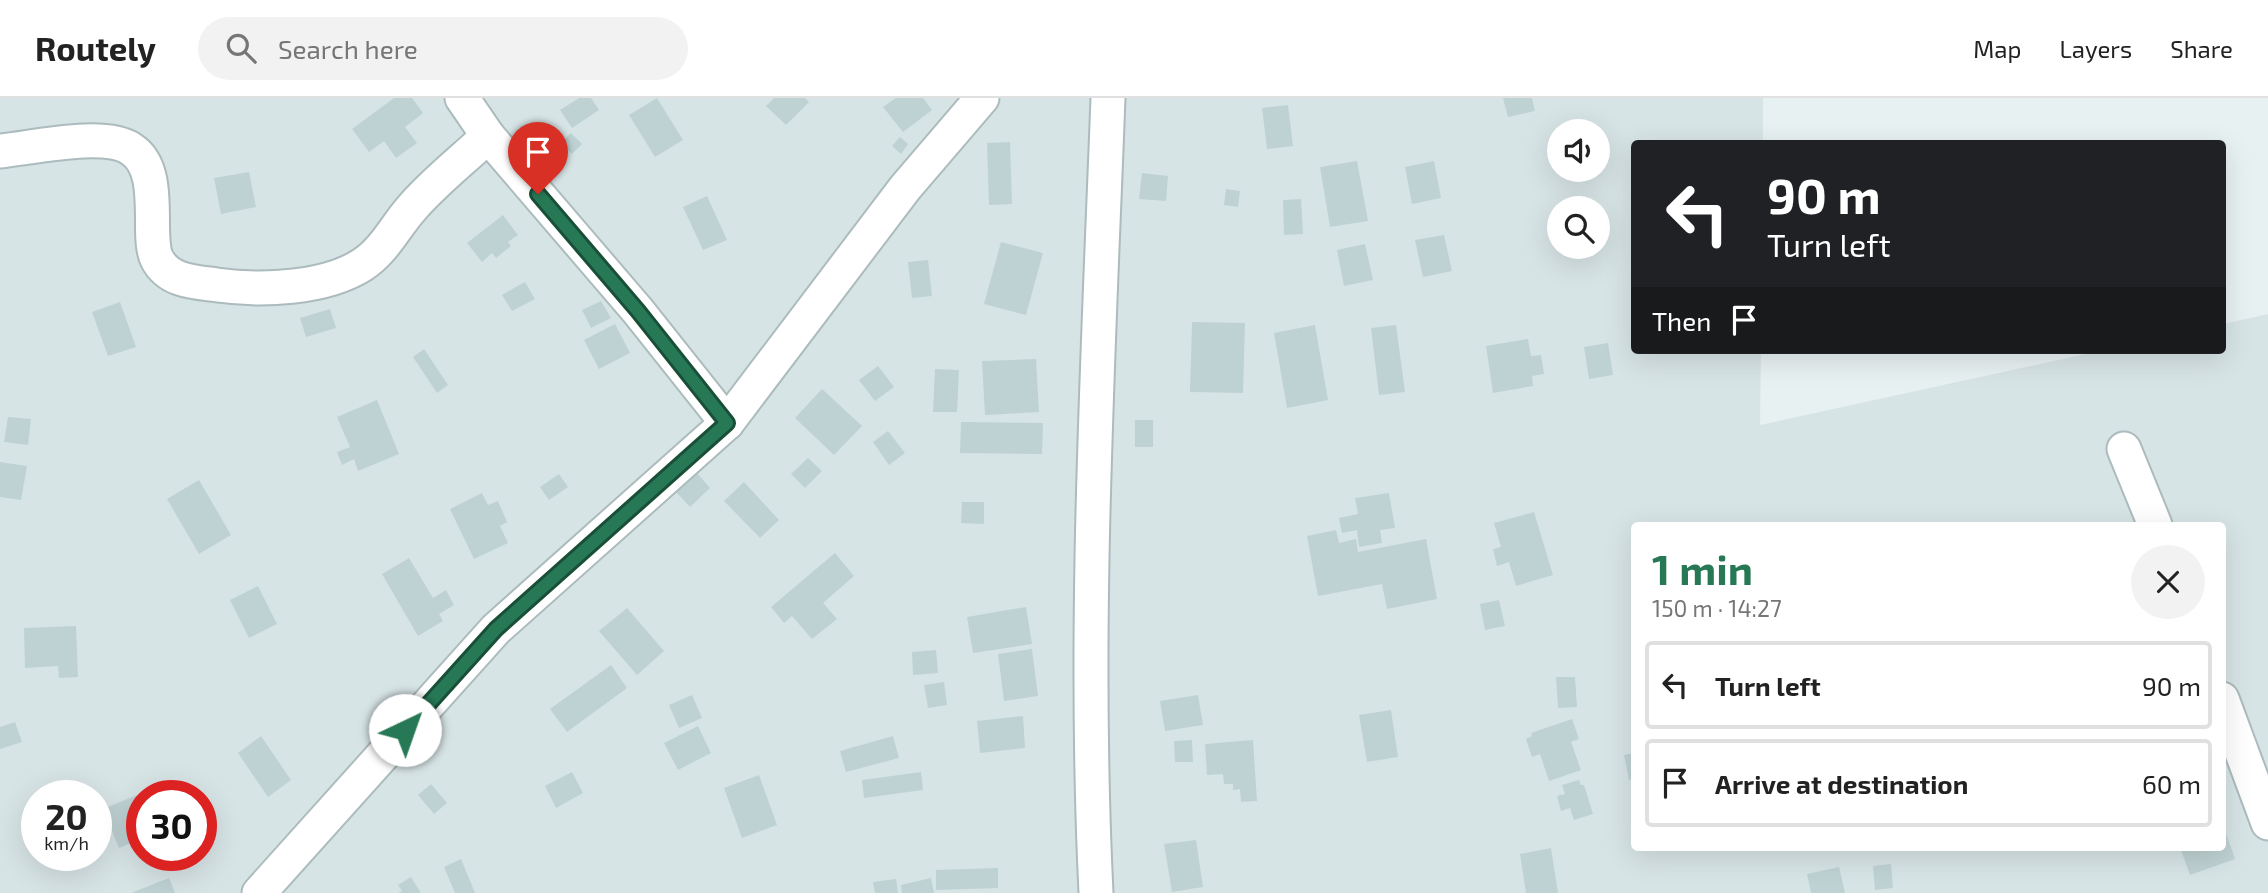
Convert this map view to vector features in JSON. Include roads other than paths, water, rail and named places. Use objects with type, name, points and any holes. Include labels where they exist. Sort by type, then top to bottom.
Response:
[{"type":"street","points":[[462,98],[488,136],[638,311],[727,423]]},
{"type":"street","points":[[259,893],[496,629],[727,423],[905,188],[982,98]]},
{"type":"street","points":[[1096,893],[1089,759],[1091,481],[1108,98]]},
{"type":"street","points":[[0,151],[107,140],[132,149],[145,166],[153,203],[155,257],[168,273],[183,281],[227,286],[280,286],[335,278],[364,264],[381,248],[411,209],[488,136]]},
{"type":"street","points":[[2124,449],[2154,522]]},
{"type":"street","points":[[2226,710],[2268,823]]}]
